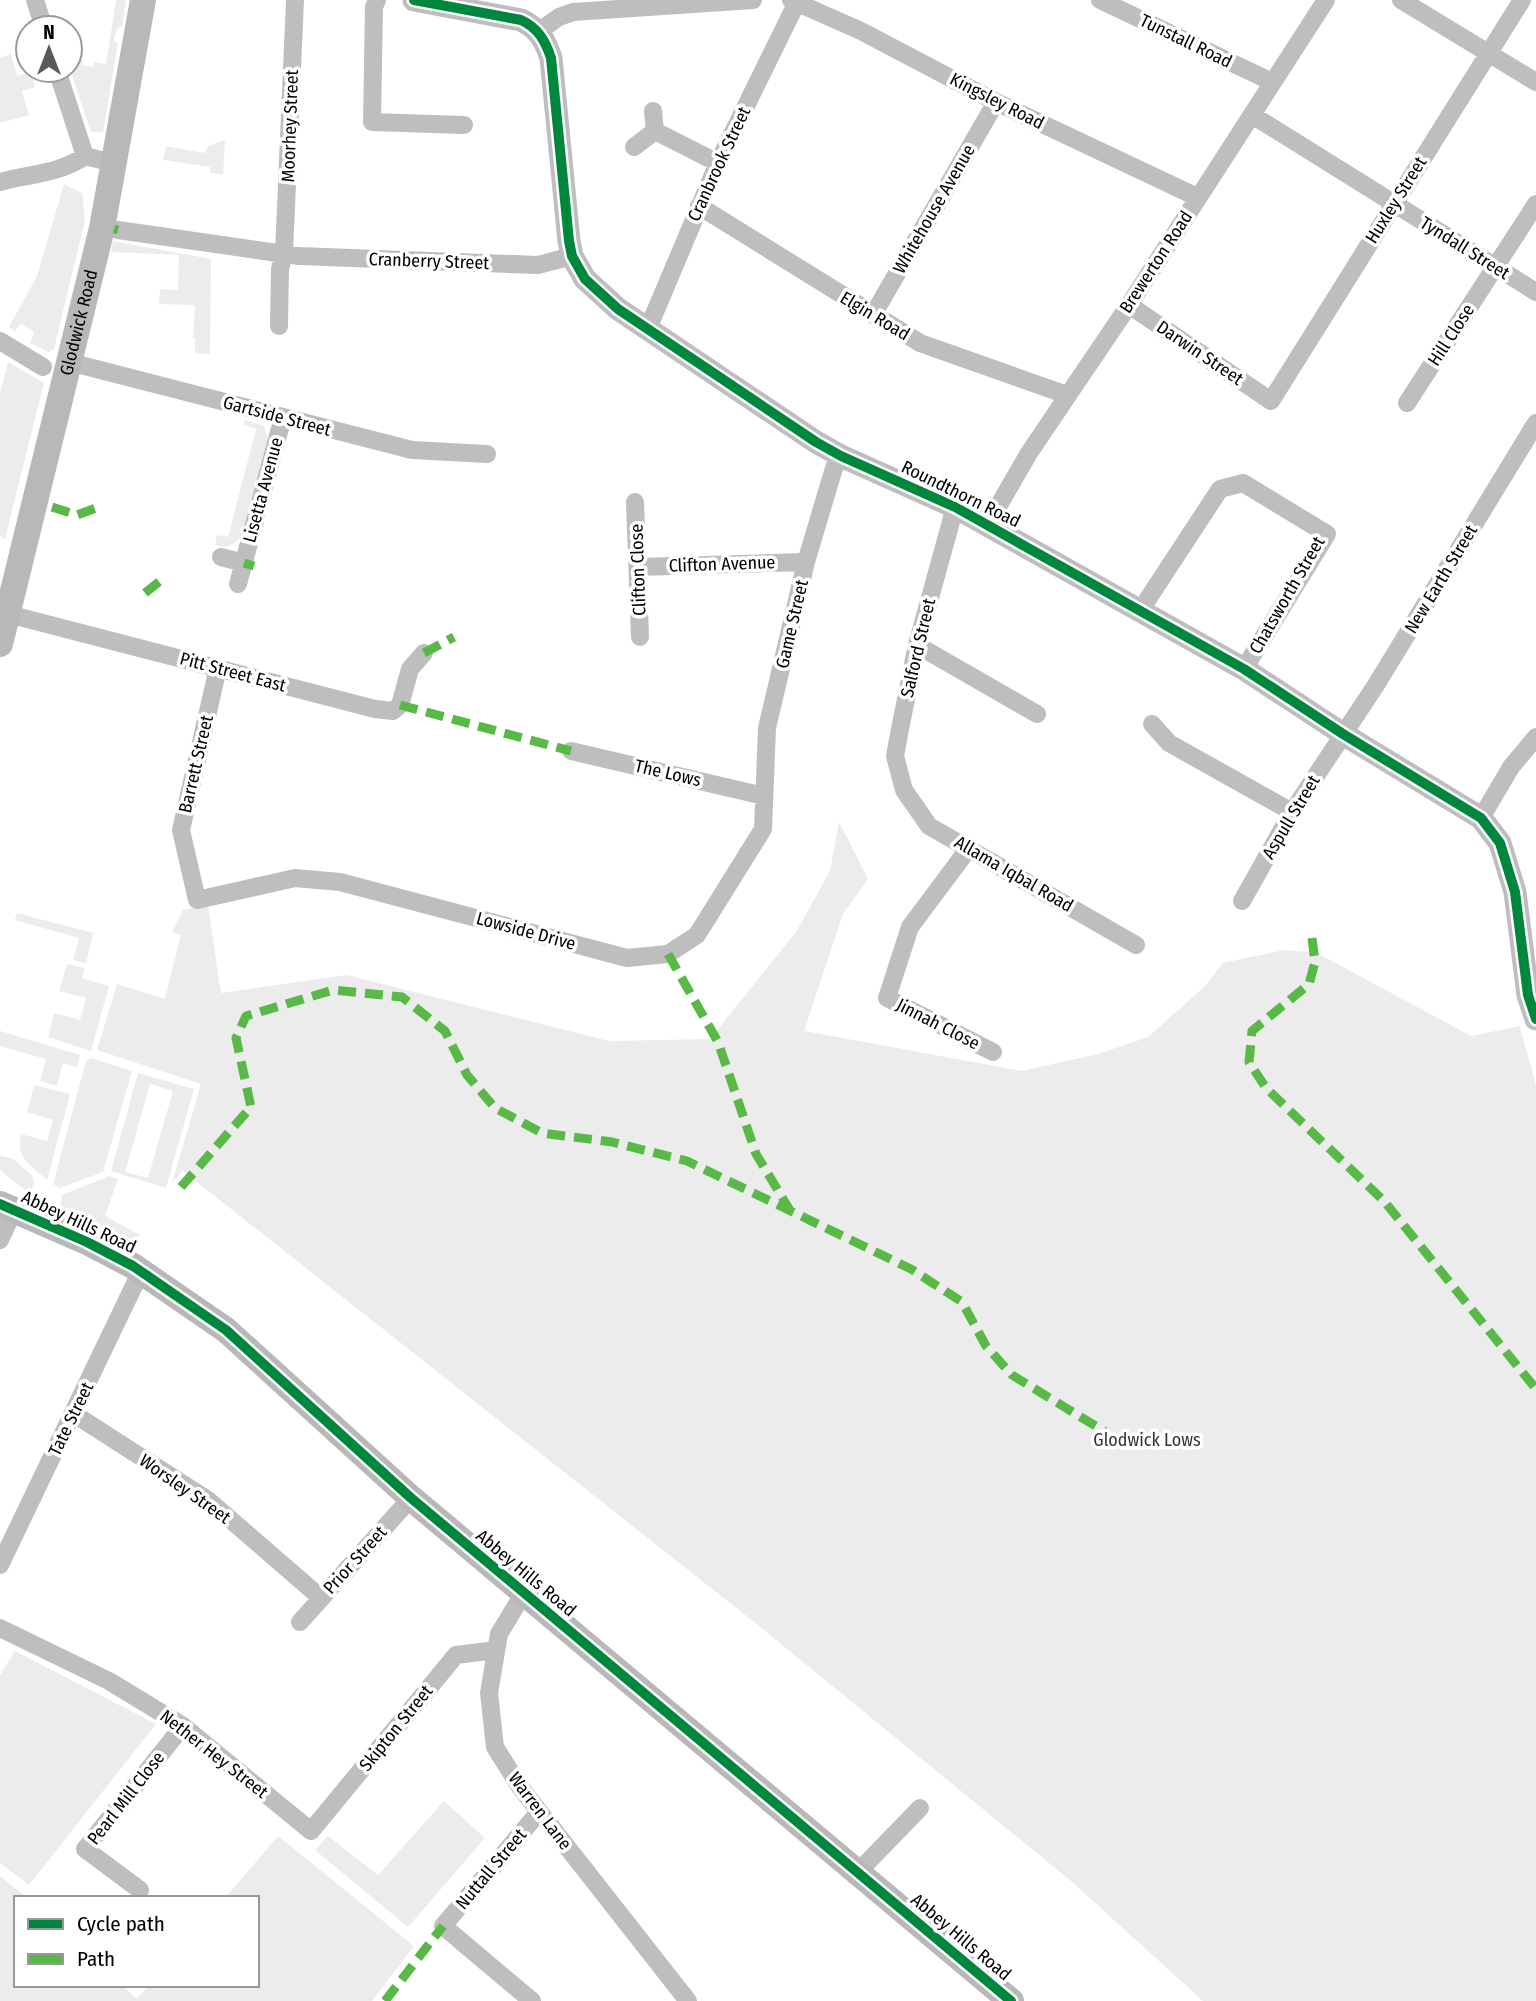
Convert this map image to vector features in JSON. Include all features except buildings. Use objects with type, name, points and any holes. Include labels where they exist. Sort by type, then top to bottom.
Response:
[{"type":"main road","name":"Glodwick Road","points":[[0,644],[102,228],[143,0]]},
{"type":"main road","name":"Abbey Hills Road","points":[[7,1207],[87,1242],[141,1271],[226,1331],[411,1498],[523,1594],[1011,2001]]},
{"type":"street","name":"Moorhey Street","points":[[284,253],[295,0]]},
{"type":"street","points":[[376,0],[372,122],[464,125]]},
{"type":"street","points":[[414,0],[462,4],[521,20],[531,24],[538,32],[559,17],[573,12],[658,3],[752,0]]},
{"type":"street","name":"Tunstall Road","points":[[1100,0],[1272,82]]},
{"type":"street","name":"Brewerton Road","points":[[988,524],[1029,453],[1129,305],[1326,0]]},
{"type":"street","points":[[1401,0],[1536,82]]},
{"type":"street","name":"Huxley Street","points":[[1271,401],[1522,0]]},
{"type":"street","name":"Kingsley Road","points":[[795,1],[862,31],[996,102],[1197,197]]},
{"type":"street","name":"Cranbrook Street","points":[[647,331],[718,163],[795,1]]},
{"type":"street","name":"Roundthorn Road","points":[[538,32],[546,41],[551,58],[572,256],[585,279],[647,331],[841,456],[988,524],[1244,669],[1343,734],[1481,818],[1500,843],[1514,891],[1528,995],[1536,1019]]},
{"type":"street","points":[[62,84],[85,156]]},
{"type":"street","name":"Whitehouse Avenue","points":[[873,316],[996,102]]},
{"type":"street","points":[[653,111],[654,131]]},
{"type":"street","name":"Tyndall Street","points":[[1252,115],[1536,292]]},
{"type":"street","points":[[654,131],[718,163]]},
{"type":"street","points":[[634,148],[654,131]]},
{"type":"street","points":[[0,182],[25,175],[47,173],[75,163],[85,156],[113,163]]},
{"type":"street","name":"Hill Close","points":[[1407,403],[1536,204]]},
{"type":"street","name":"Elgin Road","points":[[699,206],[920,343],[1067,395]]},
{"type":"street","name":"Cranberry Street","points":[[118,229],[284,253],[335,257],[538,265],[572,256]]},
{"type":"street","points":[[279,326],[280,269],[284,253]]},
{"type":"street","name":"Darwin Street","points":[[1129,305],[1271,401]]},
{"type":"street","points":[[0,341],[43,367]]},
{"type":"street","name":"Gartside Street","points":[[69,362],[412,450],[487,454]]},
{"type":"street","name":"Lisetta Avenue","points":[[238,584],[283,417]]},
{"type":"street","name":"New Earth Street","points":[[1343,734],[1376,685],[1536,423]]},
{"type":"street","name":"Game Street","points":[[764,796],[767,728],[806,562],[834,468],[841,456]]},
{"type":"street","name":"Chatsworth Street","points":[[1140,611],[1220,488],[1243,483],[1327,534],[1244,669]]},
{"type":"street","name":"Clifton Close","points":[[635,502],[640,637]]},
{"type":"street","name":"Salford Street","points":[[904,790],[895,756],[917,645],[955,507]]},
{"type":"street","name":"Lisetta Avenue","points":[[221,557],[244,563]]},
{"type":"street","name":"Clifton Avenue","points":[[638,567],[806,562]]},
{"type":"street","name":"Pitt Street East","points":[[8,614],[375,709],[393,711],[400,705],[410,669],[424,653]]},
{"type":"street","points":[[917,645],[1037,714]]},
{"type":"street","name":"Barrett Street","points":[[197,900],[181,830],[218,668]]},
{"type":"street","points":[[1152,724],[1169,743],[1292,813]]},
{"type":"street","name":"Aspull Street","points":[[1242,901],[1292,813],[1343,734]]},
{"type":"street","points":[[1481,818],[1511,767],[1536,737]]},
{"type":"street","name":"The Lows","points":[[571,751],[764,796]]},
{"type":"street","name":"Allama Iqbal Road","points":[[904,790],[929,826],[1136,944]]},
{"type":"street","name":"Lowside Drive","points":[[197,900],[295,878],[340,882],[627,958],[668,954],[697,935],[754,845],[763,829],[764,796]]},
{"type":"street","name":"Jinnah Close","points":[[969,848],[910,928],[887,998],[993,1052]]},
{"type":"street","points":[[0,1240],[7,1207]]},
{"type":"street","name":"Tate Street","points":[[0,1565],[141,1271]]},
{"type":"street","name":"Worsley Street","points":[[74,1414],[208,1500],[321,1598]]},
{"type":"street","name":"Prior Street","points":[[300,1622],[411,1498]]},
{"type":"street","name":"Warren Lane","points":[[523,1594],[499,1634],[496,1650],[489,1693],[495,1747],[520,1787],[688,2001]]},
{"type":"street","name":"Nether Hey Street","points":[[0,1629],[109,1681],[183,1726],[311,1831]]},
{"type":"street","name":"Skipton Street","points":[[311,1831],[456,1655],[496,1650]]},
{"type":"street","name":"Pearl Mill Close","points":[[140,1890],[85,1849],[183,1726]]},
{"type":"street","points":[[857,1873],[920,1808]]},
{"type":"street","name":"Nuttall Street","points":[[532,2001],[443,1926],[539,1812]]},
{"type":"green space","points":[[116,0],[126,0],[122,27],[117,28],[114,40],[118,44],[103,132],[91,132],[75,84],[84,84],[84,65],[93,67],[94,62],[106,64]]},
{"type":"green space","points":[[11,54],[14,84],[34,84],[35,87],[22,91],[29,115],[0,123],[0,58]]},
{"type":"green space","points":[[225,141],[223,174],[210,173],[210,167],[163,160],[166,146],[204,153],[209,146]]},
{"type":"green space","points":[[64,184],[82,193],[85,220],[54,349],[48,352],[30,343],[34,332],[21,324],[15,331],[9,327],[37,276]]},
{"type":"green space","points":[[113,241],[211,259],[210,354],[195,353],[195,305],[159,304],[160,289],[178,290],[179,255],[111,252]]},
{"type":"green space","points":[[8,362],[44,383],[5,539],[0,536],[0,393]]},
{"type":"green space","points":[[245,420],[264,426],[268,438],[242,536],[230,546],[223,547],[215,545],[217,535],[228,537],[256,429],[244,425]]},
{"type":"green space","name":"Glodwick Lows","points":[[839,822],[868,879],[843,914],[804,1031],[1022,1071],[1098,1054],[1148,1037],[1205,986],[1223,963],[1284,950],[1317,953],[1471,1036],[1520,1026],[1536,1086],[1536,2001],[1203,2001],[1071,1881],[749,1618],[183,1171],[172,1183],[201,1084],[97,1050],[117,984],[165,999],[181,935],[172,932],[183,910],[208,906],[221,993],[347,975],[609,1041],[710,1039],[796,932],[830,871]]},
{"type":"green space","points":[[17,913],[93,933],[86,963],[73,960],[79,938],[15,920]]},
{"type":"green space","points":[[67,964],[84,968],[82,978],[109,986],[91,1051],[48,1037],[54,1013],[80,1020],[86,998],[59,991]]},
{"type":"green space","points":[[0,1031],[80,1055],[77,1067],[63,1063],[57,1086],[40,1081],[46,1059],[0,1046]]},
{"type":"green space","points":[[91,1058],[132,1071],[103,1172],[60,1188],[53,1184],[86,1061]]},
{"type":"green space","points":[[138,1073],[194,1089],[166,1188],[111,1171]],"holes":[[[150,1084],[173,1091],[148,1178],[125,1172]]]},
{"type":"green space","points":[[34,1085],[70,1094],[47,1180],[25,1160],[20,1149],[21,1134],[47,1141],[53,1120],[27,1112]]},
{"type":"green space","points":[[0,1156],[12,1158],[32,1175],[34,1183],[30,1194],[0,1170]]},
{"type":"green space","points":[[109,1176],[118,1179],[105,1216],[140,1235],[132,1243],[60,1207],[62,1195]]},
{"type":"green space","points":[[15,1651],[156,1724],[29,1885],[0,1863],[0,1675]]},
{"type":"green space","points":[[444,1801],[485,1838],[408,1927],[315,1850],[328,1836],[378,1875]]},
{"type":"green space","points":[[278,1836],[414,1946],[372,2001],[0,2001],[0,1876],[25,1896],[14,1896],[14,1987],[124,1987],[137,1999],[147,1987],[259,1987],[259,1896],[227,1896]]},
{"type":"marked path","points":[[114,229],[118,230]]},
{"type":"marked path","points":[[52,507],[77,515],[101,506]]},
{"type":"marked path","points":[[244,563],[254,566]]},
{"type":"marked path","points":[[145,593],[160,581]]},
{"type":"marked path","points":[[424,653],[454,637]]},
{"type":"marked path","points":[[400,705],[571,751]]},
{"type":"marked path","points":[[1312,938],[1315,962],[1309,984],[1252,1031],[1249,1062],[1266,1088],[1384,1201],[1536,1389]]},
{"type":"marked path","points":[[668,954],[718,1042],[756,1154],[791,1212]]},
{"type":"marked path","points":[[181,1187],[251,1107],[236,1038],[246,1016],[333,990],[402,997],[445,1031],[467,1075],[495,1108],[542,1133],[612,1142],[687,1161],[911,1269],[962,1302],[986,1346],[1012,1375],[1107,1433]]},
{"type":"marked path","points":[[385,2001],[443,1926]]},
{"type":"cycle path","points":[[414,0],[521,20],[540,35],[551,58],[572,256],[585,279],[618,309],[816,442],[955,507],[1244,669],[1343,734],[1481,818],[1500,843],[1515,892],[1528,995],[1536,1019]]},
{"type":"cycle path","points":[[0,1204],[87,1242],[133,1266],[226,1330],[411,1498],[1011,2001]]}]
